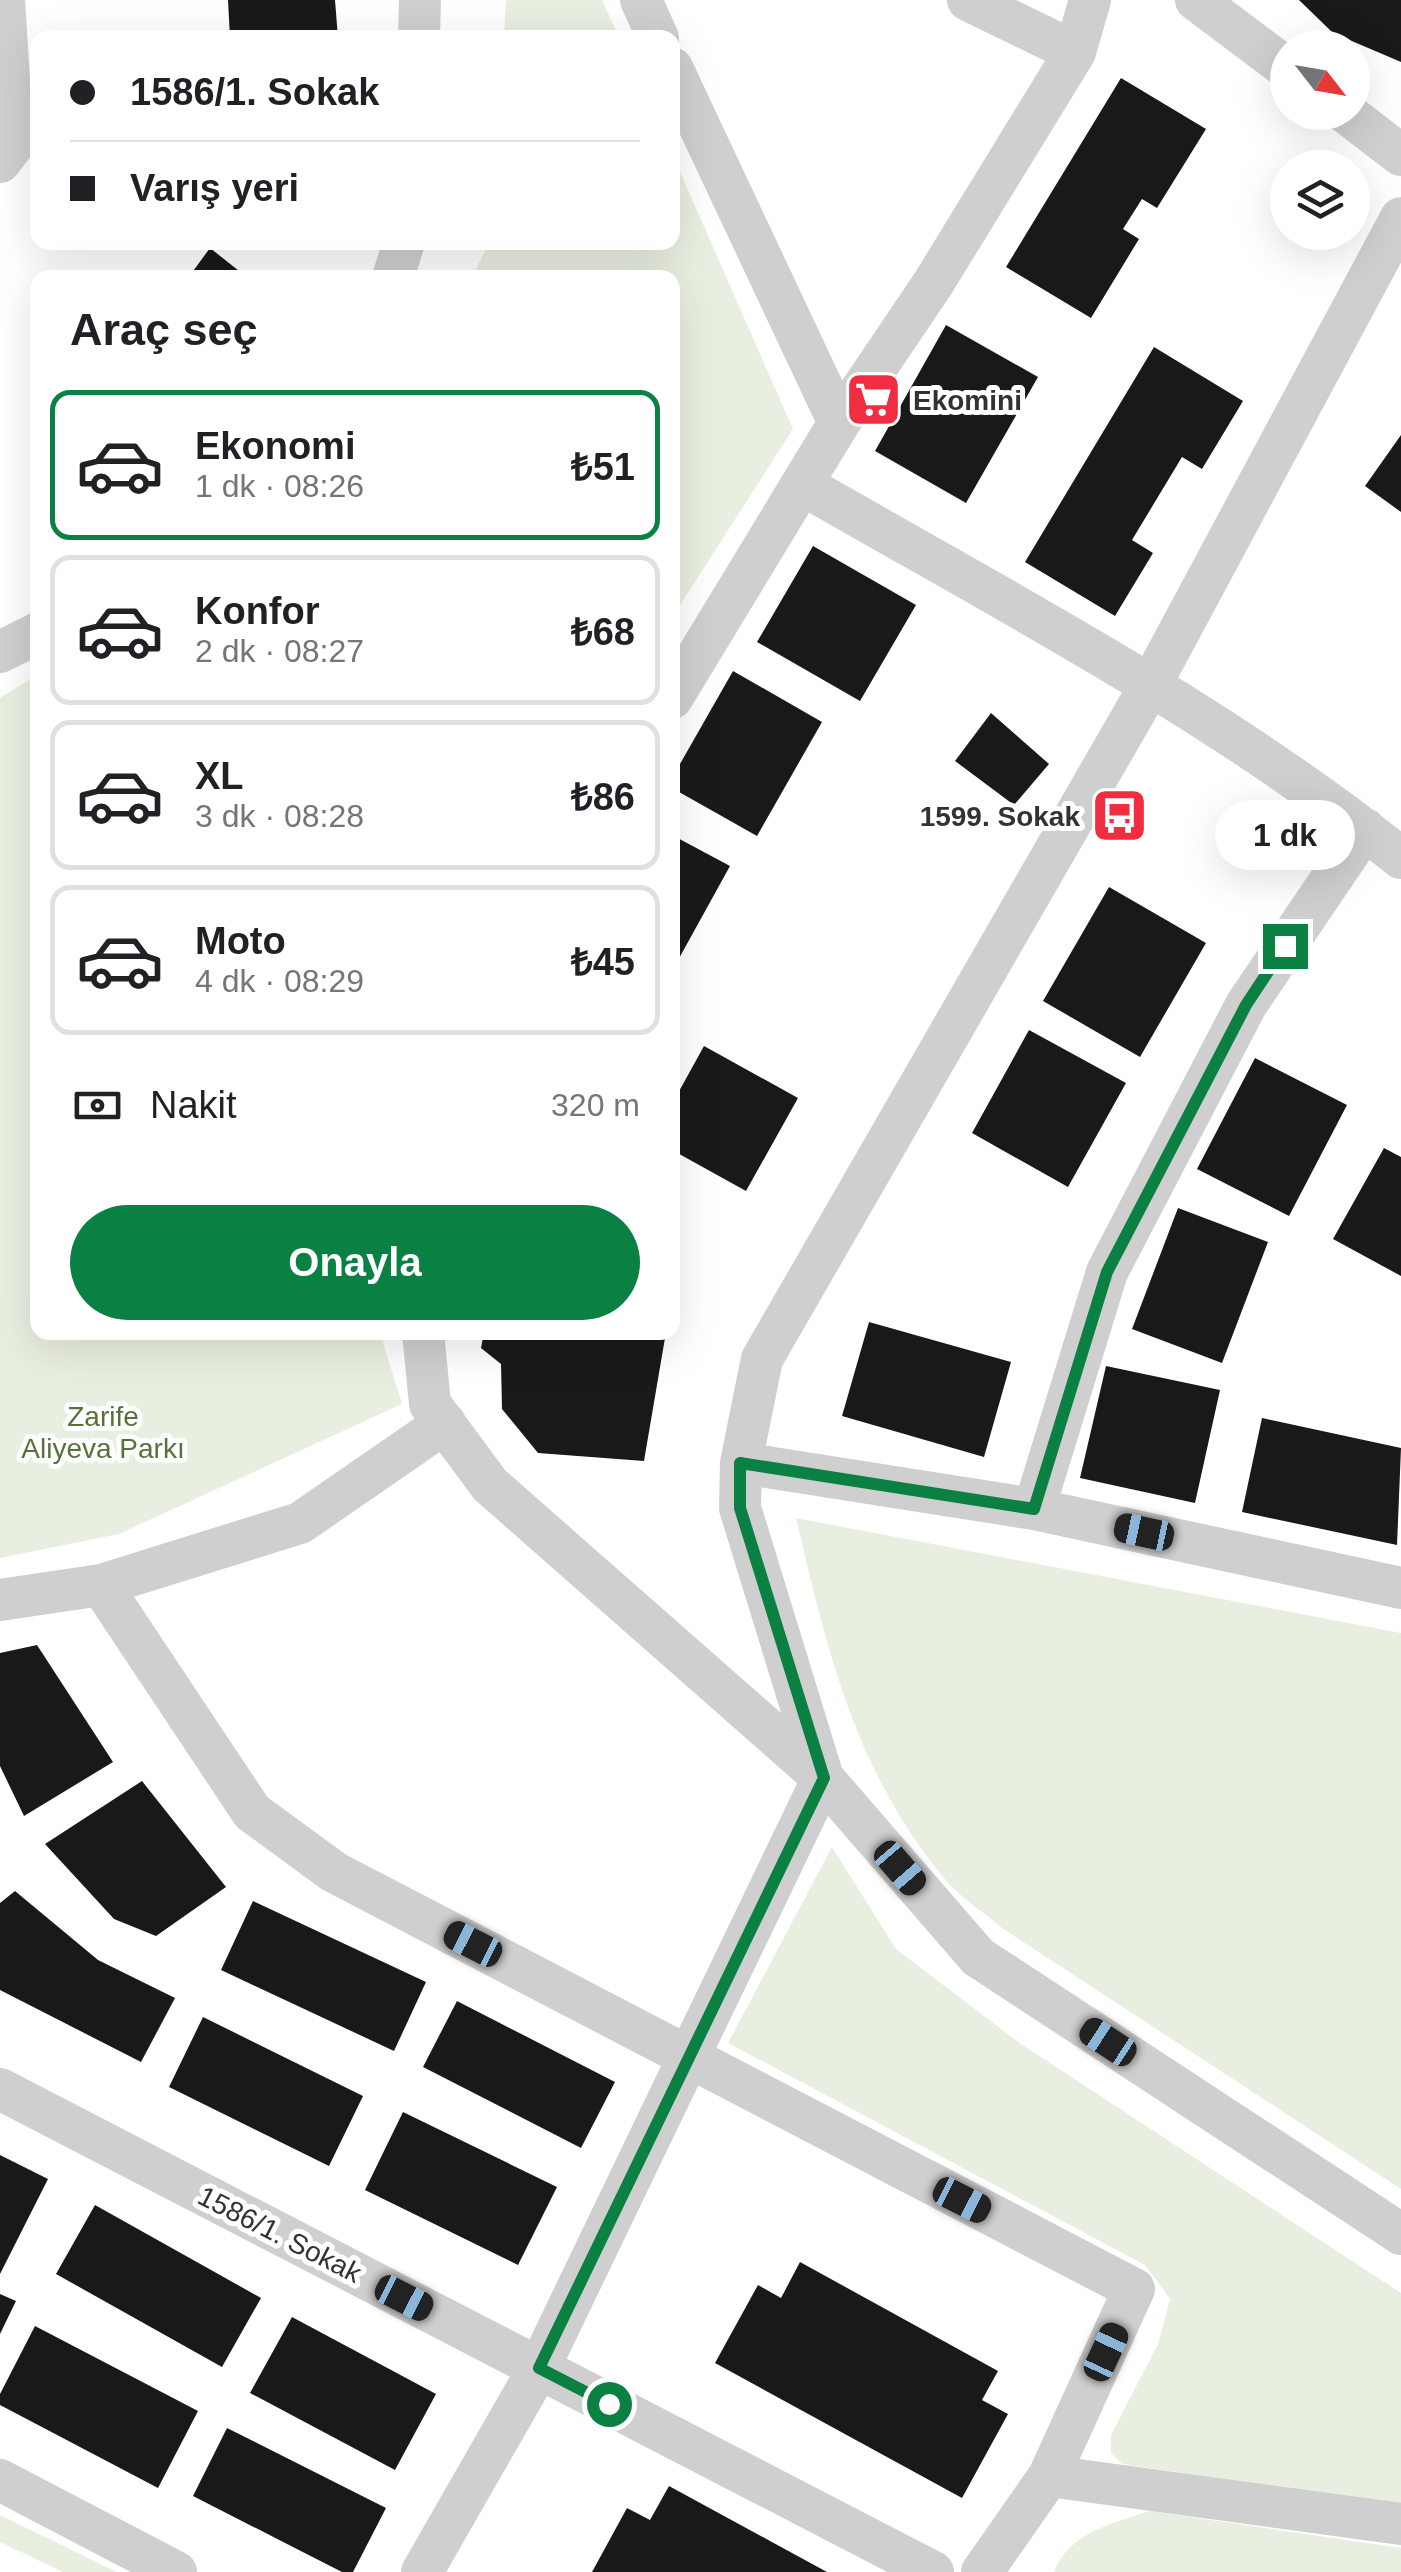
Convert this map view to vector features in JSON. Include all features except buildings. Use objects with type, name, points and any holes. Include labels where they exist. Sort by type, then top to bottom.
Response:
[{"type":"street","points":[[0,162],[14,145],[4,0]]},
{"type":"street","points":[[419,30],[420,0]]},
{"type":"street","points":[[641,0],[654,30]]},
{"type":"street","points":[[968,0],[1075,52]]},
{"type":"street","points":[[680,685],[839,423],[934,282],[1075,52],[1090,0]]},
{"type":"street","points":[[1196,0],[1270,56]]},
{"type":"street","points":[[680,85],[839,423]]},
{"type":"street","points":[[1369,130],[1401,154]]},
{"type":"street","points":[[422,2572],[539,2368],[824,1778],[740,1508],[740,1463],[762,1359],[798,1290],[1150,684],[1401,218]]},
{"type":"street","points":[[803,486],[1150,684],[1401,858]]},
{"type":"street","points":[[0,652],[30,637]]},
{"type":"street","points":[[1034,1509],[1107,1272],[1246,1005],[1365,830]]},
{"type":"street","points":[[424,1340],[430,1404],[490,1485],[824,1778],[978,1957],[1401,2234]]},
{"type":"street","points":[[0,1600],[101,1585],[300,1523],[445,1423]]},
{"type":"street","points":[[740,1463],[1034,1509],[1401,1588]]},
{"type":"street","points":[[101,1585],[252,1812],[334,1872],[1134,2289],[1049,2476],[982,2572]]},
{"type":"street","name":"1586/1. Sokak","points":[[0,2089],[934,2572]]},
{"type":"street","points":[[1049,2476],[1401,2524]]},
{"type":"street","points":[[0,2480],[176,2572]]},
{"type":"green space","points":[[506,0],[602,0],[616,30],[504,30]]},
{"type":"green space","points":[[680,172],[793,429],[680,605],[680,270],[476,270],[486,250],[680,250]]},
{"type":"green space","name":"Zarife Aliyeva Parkı","points":[[30,679],[30,1340],[382,1340],[402,1404],[119,1534],[0,1558],[0,698]]},
{"type":"green space","points":[[796,1518],[1401,1633],[1401,2189],[1002,1928],[950,1885],[913,1837],[866,1752],[833,1662]]},
{"type":"green space","points":[[832,1847],[896,1949],[1021,2044],[1401,2293],[1401,2505],[1122,2464],[1111,2453],[1111,2435],[1158,2344],[1170,2299],[1145,2265],[728,2043]]},
{"type":"green space","points":[[1150,2511],[1401,2548],[1401,2572],[1054,2572],[1070,2548],[1093,2531]]},
{"type":"green space","points":[[0,2515],[117,2572],[63,2572],[0,2542]]},
{"type":"place","name":"Ekomini","points":[[874,400]]},
{"type":"place","name":"1599. Sokak","points":[[1119,816]]},
{"type":"route","points":[[609,2404],[539,2368],[824,1778],[786,1667],[740,1508],[740,1463],[1034,1509],[1107,1272],[1246,1005],[1285,946]]}]
